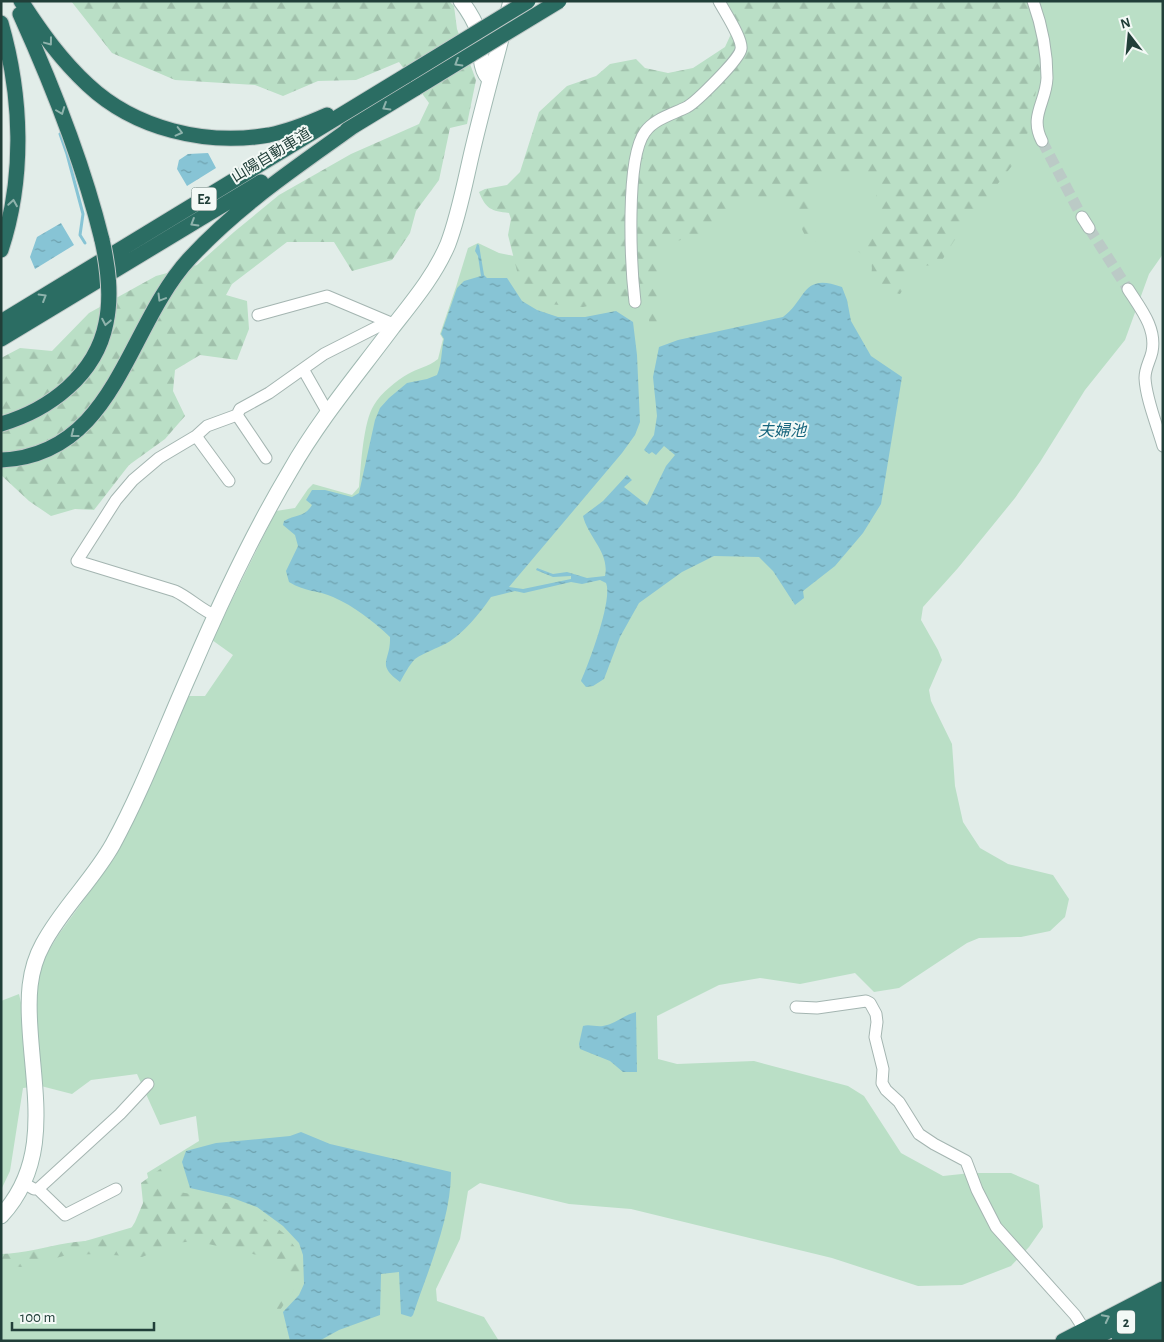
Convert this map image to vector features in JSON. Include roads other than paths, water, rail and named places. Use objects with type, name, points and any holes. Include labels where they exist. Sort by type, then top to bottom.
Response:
[{"type":"highway","points":[[1,424],[38,409],[60,395],[88,366],[106,324],[108,307],[108,265],[93,203],[69,132],[41,59],[14,1]]},
{"type":"highway","points":[[21,1],[51,45],[67,64],[88,86],[108,102],[135,117],[160,127],[189,135],[219,138],[270,135],[310,122],[382,91]]},
{"type":"highway","name":"山陽自動車道","points":[[1,322],[528,1]]},
{"type":"highway","name":"山陽自動車道","points":[[1,339],[559,1]]},
{"type":"highway","points":[[1,23],[13,77],[18,137],[14,201],[1,250]]},
{"type":"highway","points":[[1,460],[15,460],[55,447],[72,436],[90,420],[117,381],[162,296],[174,277],[189,259],[250,201],[355,125]]},
{"type":"highway","points":[[1064,1341],[1087,1335],[1163,1289]]},
{"type":"highway","name":"2","points":[[1087,1335],[1163,1303]]},
{"type":"highway","name":"2","points":[[1119,1341],[1163,1318]]},
{"type":"street","points":[[461,1],[478,32],[483,69],[485,76],[490,79]]},
{"type":"street","points":[[116,1189],[65,1215],[31,1186],[31,1165],[36,1141],[36,1120],[28,996],[31,974],[48,935],[104,859],[113,843],[244,556],[290,470],[391,323],[424,287],[448,244],[511,1]]},
{"type":"street","points":[[634,302],[632,280],[632,181],[636,155],[645,132],[664,118],[698,100],[740,54],[741,44],[719,1]]},
{"type":"street","points":[[1033,1],[1042,26],[1047,78],[1041,107],[1036,120],[1037,132],[1042,142]]},
{"type":"street","points":[[1082,217],[1089,228]]},
{"type":"street","points":[[1128,289],[1148,322],[1153,337],[1152,352],[1145,377],[1146,388],[1163,446]]},
{"type":"street","points":[[258,315],[327,296],[391,323]]},
{"type":"street","points":[[216,616],[207,612],[187,596],[175,591],[77,561],[116,500],[133,480],[159,458],[196,436],[207,426],[237,415],[240,409],[269,393],[324,354],[391,323]]},
{"type":"street","points":[[303,369],[328,413]]},
{"type":"street","points":[[237,415],[266,458]]},
{"type":"street","points":[[196,436],[229,481]]},
{"type":"street","points":[[796,1007],[817,1008],[866,1001],[870,1003],[876,1014],[875,1037],[883,1069],[882,1083],[886,1090],[898,1102],[919,1134],[966,1161],[977,1190],[996,1227],[1075,1315],[1087,1335]]},
{"type":"street","points":[[1,1216],[17,1197],[120,1114],[148,1084]]},
{"type":"water","points":[[208,153],[216,168],[187,186],[177,169],[179,160],[188,154]]},
{"type":"water","points":[[61,223],[74,245],[35,269],[30,257],[37,237]]},
{"type":"water","name":"夫婦池","points":[[477,244],[479,245],[484,275],[487,278],[507,278],[522,301],[537,310],[558,317],[585,317],[616,311],[633,322],[637,355],[640,422],[635,435],[509,587],[523,589],[571,579],[571,576],[553,577],[536,570],[537,568],[553,574],[567,572],[587,578],[605,576],[606,568],[602,552],[583,516],[603,501],[627,475],[632,480],[624,487],[647,505],[666,466],[675,455],[664,446],[656,455],[652,452],[649,454],[644,450],[654,435],[657,416],[653,377],[659,347],[678,340],[783,317],[791,310],[806,290],[812,285],[819,283],[829,283],[842,287],[847,300],[851,321],[871,356],[902,377],[881,504],[863,533],[835,566],[803,591],[804,598],[795,605],[773,571],[759,557],[714,556],[682,572],[639,603],[620,637],[604,679],[593,686],[586,687],[581,681],[599,631],[606,603],[606,583],[600,580],[582,584],[571,582],[524,593],[515,591],[491,597],[459,634],[447,643],[415,659],[400,682],[392,676],[386,666],[390,637],[384,631],[363,614],[341,601],[300,588],[289,582],[286,571],[298,546],[295,535],[283,525],[284,521],[303,514],[309,509],[312,505],[306,500],[312,490],[325,490],[352,497],[359,493],[375,420],[380,408],[407,383],[437,375],[444,339],[441,334],[457,288],[464,281],[481,276],[478,256],[475,251]]},
{"type":"water","points":[[636,1012],[637,1072],[623,1072],[610,1061],[580,1049],[579,1044],[583,1026],[607,1025]]},
{"type":"water","points":[[301,1132],[330,1144],[451,1172],[450,1190],[443,1226],[432,1262],[411,1317],[401,1314],[399,1272],[381,1274],[380,1315],[339,1330],[319,1341],[290,1341],[283,1312],[299,1295],[304,1284],[303,1255],[299,1243],[283,1226],[257,1207],[230,1197],[190,1188],[182,1162],[186,1151],[216,1143],[290,1136]]},
{"type":"waterway","points":[[60,134],[83,214],[80,235],[85,243]]},
{"type":"tunnel","points":[[1042,141],[1082,217]]},
{"type":"tunnel","points":[[1089,228],[1128,289]]}]
